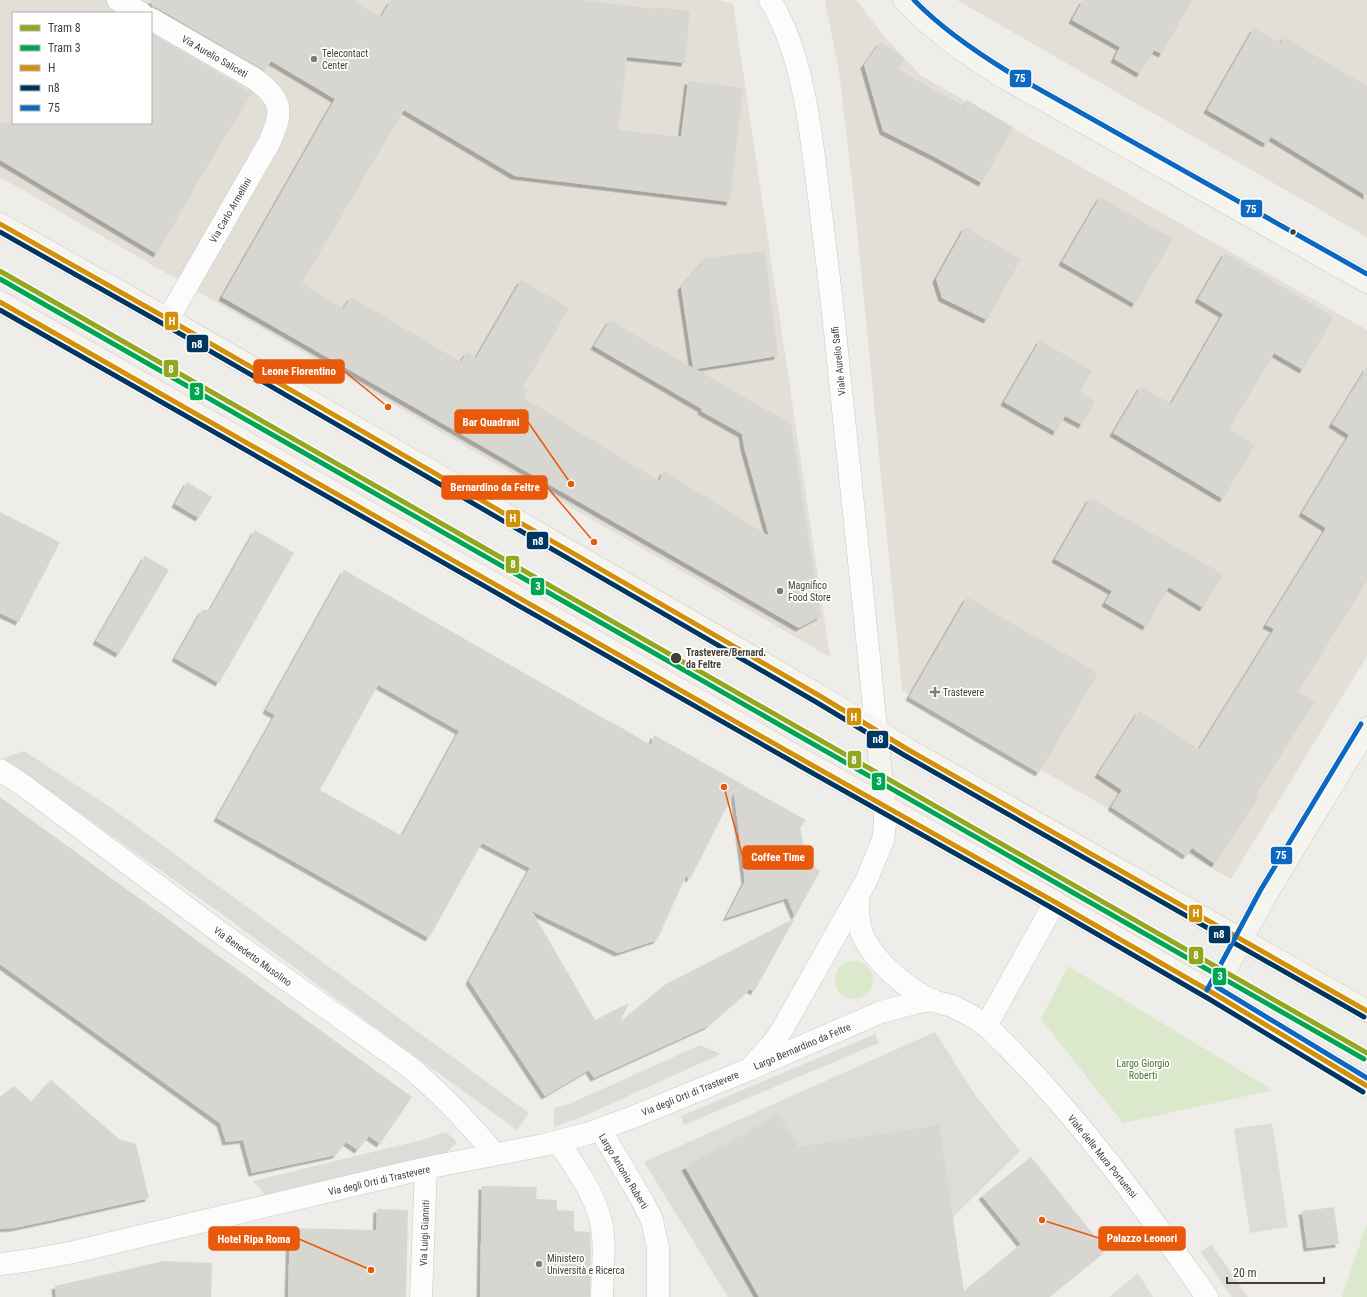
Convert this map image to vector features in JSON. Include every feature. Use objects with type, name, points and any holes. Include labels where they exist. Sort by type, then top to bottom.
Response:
[{"type":"main road","points":[[904,0],[947,39],[998,74],[1367,282]]},
{"type":"main road","points":[[0,224],[168,319],[820,696],[876,730],[1367,1011]]},
{"type":"main road","points":[[0,302],[1055,902],[1213,993],[1367,1086]]},
{"type":"main road","points":[[1213,993],[1266,895],[1367,728]]},
{"type":"main road","points":[[876,730],[885,806]]},
{"type":"street","points":[[118,0],[139,12]]},
{"type":"street","name":"Viale Aurelio Saffi","points":[[770,0],[782,22],[796,62],[808,118],[830,287],[876,730]]},
{"type":"street","name":"Via Aurelio Saliceti","points":[[152,20],[246,73],[270,91],[275,99]]},
{"type":"street","name":"Via Carlo Armellini","points":[[168,319],[268,143],[279,119],[279,108],[275,99]]},
{"type":"street","name":"Via Benedetto Musolino","points":[[0,770],[231,940],[407,1065],[457,1110],[495,1154]]},
{"type":"street","name":"Largo Bernardino da Feltre","points":[[750,1069],[783,1028],[858,898],[883,840],[885,806]]},
{"type":"street","name":"Largo Bernardino da Feltre","points":[[858,898],[859,924],[863,937],[891,972],[919,994],[969,1014],[986,1026]]},
{"type":"street","points":[[986,1026],[1055,902]]},
{"type":"street","name":"Largo Bernardino da Feltre","points":[[750,1069],[881,1012],[933,1000]]},
{"type":"street","name":"Viale delle Mura Portuensi","points":[[986,1026],[1036,1076],[1106,1159],[1141,1204],[1207,1297]]},
{"type":"street","name":"Via degli Orti di Trastevere","points":[[0,1264],[74,1252],[426,1168],[558,1141],[600,1130],[750,1069]]},
{"type":"street","name":"Largo Antonio Ruberti","points":[[600,1130],[648,1211],[655,1231],[659,1259],[658,1297]]},
{"type":"street","points":[[558,1141],[587,1187],[596,1205],[602,1230],[602,1297]]},
{"type":"street","name":"Via Luigi Gianniti","points":[[421,1297],[426,1168]]},
{"type":"shaded area","points":[[0,0],[718,0],[733,4],[830,657],[0,177]]},
{"type":"shaded area","points":[[825,0],[856,0],[882,34],[920,75],[1367,330],[1367,656],[1231,879],[902,690],[854,199],[839,72]]},
{"type":"shaded area","points":[[957,0],[1367,0],[1367,237],[990,19]]},
{"type":"shaded area","points":[[24,751],[113,809],[529,1113],[517,1130],[230,920],[3,758]]},
{"type":"shaded area","points":[[935,1032],[976,1096],[1020,1151],[949,1221],[961,1297],[728,1297],[644,1162]]},
{"type":"shaded area","points":[[875,1034],[879,1043],[684,1125],[681,1116]]},
{"type":"shaded area","points":[[700,1045],[721,1054],[584,1116],[554,1127],[554,1108],[567,1105]]},
{"type":"shaded area","points":[[1272,1123],[1288,1227],[1250,1233],[1234,1129]]},
{"type":"shaded area","points":[[446,1132],[457,1142],[442,1157],[270,1200],[253,1181],[422,1140]]},
{"type":"shaded area","points":[[1211,1244],[1248,1297],[1232,1297],[1215,1273],[1201,1252]]},
{"type":"shaded area","points":[[1138,1273],[1153,1297],[1109,1297]]},
{"type":"green space","points":[[850,961],[858,961],[865,964],[870,969],[873,980],[870,991],[865,996],[858,999],[850,999],[843,996],[838,991],[835,984],[835,976],[838,969],[843,964]]},
{"type":"green space","name":"Largo Giorgio Roberti","points":[[1068,966],[1273,1090],[1123,1123],[1041,1019]]},
{"type":"green space","points":[[1367,1223],[1367,1297],[1342,1297]]},
{"type":"building","points":[[151,0],[352,0],[381,17],[391,0],[581,0],[655,9],[656,7],[690,11],[685,63],[627,57],[618,130],[681,137],[688,81],[743,88],[730,202],[515,176],[404,110],[302,283],[343,309],[351,297],[461,362],[467,352],[476,358],[521,280],[569,308],[523,387],[528,390],[524,398],[659,481],[664,471],[769,536],[744,447],[742,434],[594,346],[610,320],[693,368],[681,287],[706,258],[765,251],[778,356],[696,369],[791,424],[821,616],[799,628],[222,297],[335,99],[271,61],[265,71],[157,8],[152,7]]},
{"type":"building","points":[[1083,0],[1192,0],[1162,54],[1154,50],[1140,74],[1114,59],[1120,47],[1072,20]]},
{"type":"building","points":[[1254,28],[1281,43],[1284,37],[1367,86],[1367,196],[1271,137],[1266,144],[1207,110]]},
{"type":"building","points":[[152,34],[252,93],[202,175],[157,254],[0,160],[0,123],[152,124]]},
{"type":"building","points":[[880,42],[904,58],[898,69],[963,106],[967,100],[1013,127],[982,183],[883,131],[864,65]]},
{"type":"building","points":[[1100,197],[1173,239],[1135,304],[1062,262]]},
{"type":"building","points":[[965,227],[1021,259],[987,320],[942,298],[936,279]]},
{"type":"building","points":[[1225,253],[1334,317],[1303,370],[1274,353],[1229,430],[1255,445],[1223,499],[1113,433],[1141,386],[1171,404],[1223,314],[1198,299]]},
{"type":"building","points":[[1040,340],[1092,371],[1080,392],[1095,401],[1082,425],[1065,416],[1056,432],[1004,402]]},
{"type":"building","points":[[1367,367],[1367,581],[1298,692],[1315,702],[1256,794],[1259,796],[1215,864],[1192,848],[1186,856],[1111,807],[1122,790],[1098,774],[1139,711],[1199,749],[1274,629],[1266,625],[1326,528],[1302,513],[1349,435],[1332,424]]},
{"type":"building","points":[[187,482],[212,497],[199,518],[175,504]]},
{"type":"building","points":[[1090,498],[1223,574],[1203,608],[1169,587],[1146,627],[1105,603],[1112,591],[1055,559]]},
{"type":"building","points":[[0,512],[60,542],[19,622],[0,613]]},
{"type":"building","points":[[255,530],[294,553],[219,683],[175,658],[202,610],[210,610]]},
{"type":"building","points":[[145,556],[169,570],[119,654],[96,641]]},
{"type":"building","points":[[344,570],[651,745],[654,735],[806,820],[800,828],[807,860],[820,871],[795,917],[787,898],[726,918],[745,881],[734,793],[690,879],[686,876],[657,940],[618,953],[532,911],[595,1020],[629,1003],[620,1022],[666,984],[795,918],[754,992],[750,989],[708,1026],[594,1078],[589,1070],[545,1096],[469,981],[530,868],[482,843],[429,938],[217,818],[275,715],[266,710]],"holes":[[[378,685],[459,731],[402,836],[320,790]]]},
{"type":"building","points":[[967,597],[1098,673],[1039,773],[909,697]]},
{"type":"building","points":[[0,797],[412,1097],[380,1144],[369,1136],[358,1150],[346,1142],[336,1155],[252,1173],[243,1140],[226,1142],[220,1123],[0,964]]},
{"type":"building","points":[[51,1080],[119,1139],[136,1144],[149,1198],[14,1228],[0,1229],[0,1097],[14,1086],[32,1102]]},
{"type":"building","points":[[779,1114],[798,1147],[939,1125],[964,1291],[1021,1244],[982,1196],[1031,1157],[1106,1250],[1048,1297],[759,1297],[685,1167]]},
{"type":"building","name":"Ministero Università e Ricerca","points":[[482,1186],[537,1187],[536,1199],[557,1200],[557,1210],[574,1211],[574,1231],[590,1232],[590,1297],[480,1297]]},
{"type":"building","points":[[1334,1207],[1339,1244],[1307,1248],[1302,1211]]},
{"type":"building","points":[[377,1209],[408,1210],[406,1297],[288,1297],[290,1228],[376,1230]]},
{"type":"building","points":[[164,1261],[212,1263],[211,1297],[56,1297],[55,1286]]},
{"type":"tram line","name":"8","points":[[0,271],[1367,1053]]},
{"type":"tram line","name":"3","points":[[0,279],[1364,1059]]},
{"type":"transit line","name":"75","points":[[914,0],[935,20],[958,38],[1007,71],[1367,274]]},
{"type":"transit line","name":"H","points":[[0,224],[168,319],[820,696],[907,749],[1367,1011]]},
{"type":"transit line","name":"n8","points":[[0,232],[165,325],[816,702],[904,755],[1364,1017]]},
{"type":"transit line","name":"H","points":[[0,302],[1055,902],[1213,993],[1367,1086]]},
{"type":"transit line","name":"n8","points":[[0,310],[1052,908],[1209,999],[1363,1092]]},
{"type":"transit line","name":"75","points":[[1207,990],[1260,891],[1361,724]]},
{"type":"transit line","name":"75","points":[[1217,987],[1367,1078]]},
{"type":"place","name":"Telecontact Center","points":[[314,59]]},
{"type":"place","name":"Leone Fiorentino","points":[[388,407]]},
{"type":"place","name":"Bar Quadrani","points":[[571,484]]},
{"type":"place","name":"Bernardino da Feltre","points":[[594,542]]},
{"type":"place","name":"Magnifico Food Store","points":[[780,591]]},
{"type":"place","name":"Trastevere/Bernard. da Feltre","points":[[676,658]]},
{"type":"place","name":"Trastevere","points":[[935,692]]},
{"type":"place","name":"Coffee Time","points":[[724,787]]},
{"type":"place","name":"Palazzo Leonori","points":[[1042,1220]]},
{"type":"place","name":"Ministero Università e Ricerca","points":[[539,1264]]},
{"type":"place","name":"Hotel Ripa Roma","points":[[371,1270]]}]
